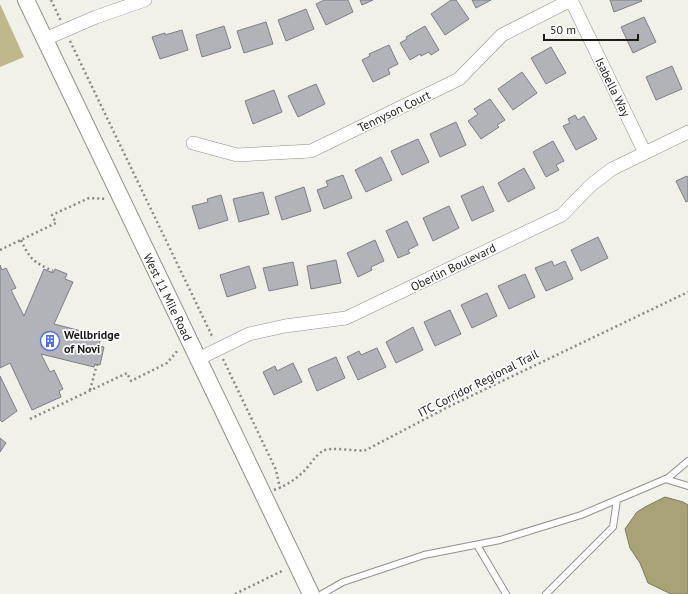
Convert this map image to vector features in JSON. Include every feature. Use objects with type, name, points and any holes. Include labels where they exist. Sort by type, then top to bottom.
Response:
[{"type":"street","name":"West 11 Mile Road","points":[[26,0],[311,594]]},
{"type":"street","points":[[45,39],[96,17],[145,0]]},
{"type":"street","name":"Tennyson Court","points":[[193,143],[238,154],[311,151],[459,79],[502,35],[571,0]]},
{"type":"street","name":"Isabella Way","points":[[571,0],[644,153]]},
{"type":"street","name":"Oberlin Boulevard","points":[[198,359],[249,334],[285,326],[346,318],[562,215],[591,185],[612,169],[688,132]]},
{"type":"lane","points":[[322,594],[344,582],[424,555],[477,545],[523,534],[581,515],[665,479],[688,462]]},
{"type":"lane","points":[[665,479],[688,486]]},
{"type":"lane","points":[[546,594],[613,527],[617,500]]},
{"type":"lane","points":[[477,545],[506,594]]},
{"type":"path","points":[[51,0],[218,349]]},
{"type":"path","points":[[0,250],[56,223],[52,214],[89,198],[107,199]]},
{"type":"path","points":[[22,240],[28,255],[32,260],[54,271]]},
{"type":"path","name":"ITC Corridor Regional Trail","points":[[218,349],[276,470],[281,487],[303,472],[322,452],[329,450],[359,452],[366,450],[446,408],[688,292]]},
{"type":"path","points":[[30,419],[127,373],[131,381],[167,362],[179,348]]},
{"type":"path","points":[[90,390],[97,364]]},
{"type":"path","points":[[235,594],[284,571]]},
{"type":"shaded area","points":[[0,4],[24,57],[0,67]]},
{"type":"shaded area","points":[[665,497],[688,505],[688,594],[671,594],[648,583],[640,563],[630,548],[625,529],[637,512]]},
{"type":"building","points":[[324,0],[348,0],[353,12],[326,25],[316,4]]},
{"type":"building","points":[[360,0],[373,0],[362,5]]},
{"type":"building","points":[[451,0],[456,0],[469,19],[445,35],[431,14]]},
{"type":"building","points":[[472,0],[491,0],[476,8]]},
{"type":"building","points":[[610,0],[641,0],[642,1],[614,12]]},
{"type":"building","points":[[306,9],[314,29],[286,41],[278,20]]},
{"type":"building","points":[[644,17],[656,42],[633,53],[621,27]]},
{"type":"building","points":[[266,22],[273,44],[244,53],[237,31]]},
{"type":"building","points":[[224,26],[231,48],[202,57],[196,35]]},
{"type":"building","points":[[425,26],[439,50],[431,55],[429,52],[421,56],[420,54],[410,60],[400,43],[407,39],[406,37]]},
{"type":"building","points":[[182,30],[188,50],[160,59],[152,37]]},
{"type":"building","points":[[389,45],[398,64],[388,69],[390,74],[373,82],[362,60],[370,56],[369,54]]},
{"type":"building","points":[[551,47],[566,73],[546,84],[531,58]]},
{"type":"building","points":[[672,66],[682,89],[656,100],[646,77]]},
{"type":"building","points":[[522,72],[537,93],[513,110],[498,89]]},
{"type":"building","points":[[316,84],[325,104],[298,117],[288,96]]},
{"type":"building","points":[[274,90],[282,112],[253,124],[245,101]]},
{"type":"building","points":[[490,99],[505,120],[497,125],[499,127],[481,139],[468,121],[478,114],[474,109]]},
{"type":"building","points":[[575,115],[578,120],[584,116],[597,139],[576,150],[563,126],[570,123],[568,119]]},
{"type":"building","points":[[456,122],[466,145],[440,157],[430,134]]},
{"type":"building","points":[[418,139],[429,162],[402,175],[391,151]]},
{"type":"building","points":[[553,141],[564,161],[556,165],[559,170],[546,177],[533,152]]},
{"type":"building","points":[[381,157],[392,180],[366,192],[355,170]]},
{"type":"building","points":[[524,168],[535,188],[508,202],[498,183]]},
{"type":"building","points":[[343,175],[352,198],[324,209],[317,190],[328,186],[326,181]]},
{"type":"building","points":[[687,176],[688,201],[686,202],[676,181]]},
{"type":"building","points":[[483,186],[494,211],[472,221],[461,196]]},
{"type":"building","points":[[304,187],[311,211],[282,220],[275,197]]},
{"type":"building","points":[[263,192],[269,214],[239,222],[233,199]]},
{"type":"building","points":[[221,195],[228,220],[199,229],[192,206],[208,202],[207,199]]},
{"type":"building","points":[[449,206],[459,228],[433,241],[423,218]]},
{"type":"building","points":[[407,221],[418,245],[408,250],[410,253],[398,258],[386,231]]},
{"type":"building","points":[[598,237],[608,258],[581,271],[571,250]]},
{"type":"building","points":[[375,240],[384,261],[371,267],[372,270],[358,277],[347,253]]},
{"type":"building","points":[[336,260],[341,283],[311,289],[307,266]]},
{"type":"building","points":[[552,261],[554,266],[565,261],[573,279],[546,291],[535,268]]},
{"type":"building","points":[[293,262],[298,285],[269,291],[263,268]]},
{"type":"building","name":"Wellbridge of Novi","points":[[0,265],[2,270],[6,268],[16,288],[11,290],[24,316],[44,269],[53,273],[55,269],[67,274],[65,279],[73,282],[54,324],[101,336],[99,346],[104,347],[100,365],[95,364],[94,367],[41,354],[50,372],[54,370],[63,389],[59,391],[61,397],[32,410],[10,363],[0,368]]},
{"type":"building","points":[[249,266],[256,288],[227,297],[220,275]]},
{"type":"building","points":[[525,274],[535,297],[509,309],[498,286]]},
{"type":"building","points":[[487,293],[497,316],[472,328],[461,305]]},
{"type":"building","points":[[450,310],[461,334],[435,346],[424,322]]},
{"type":"building","points":[[413,327],[423,350],[396,363],[386,342]]},
{"type":"building","points":[[377,348],[386,367],[358,380],[347,357],[359,351],[361,355]]},
{"type":"building","points":[[336,357],[345,378],[317,391],[308,369]]},
{"type":"building","points":[[293,363],[302,382],[274,395],[263,372],[275,366],[277,371]]},
{"type":"building","points":[[0,376],[17,411],[2,422],[0,420]]},
{"type":"building","points":[[0,438],[6,443],[0,452]]},
{"type":"place","name":"Wellbridge of Novi","points":[[50,341]]}]
